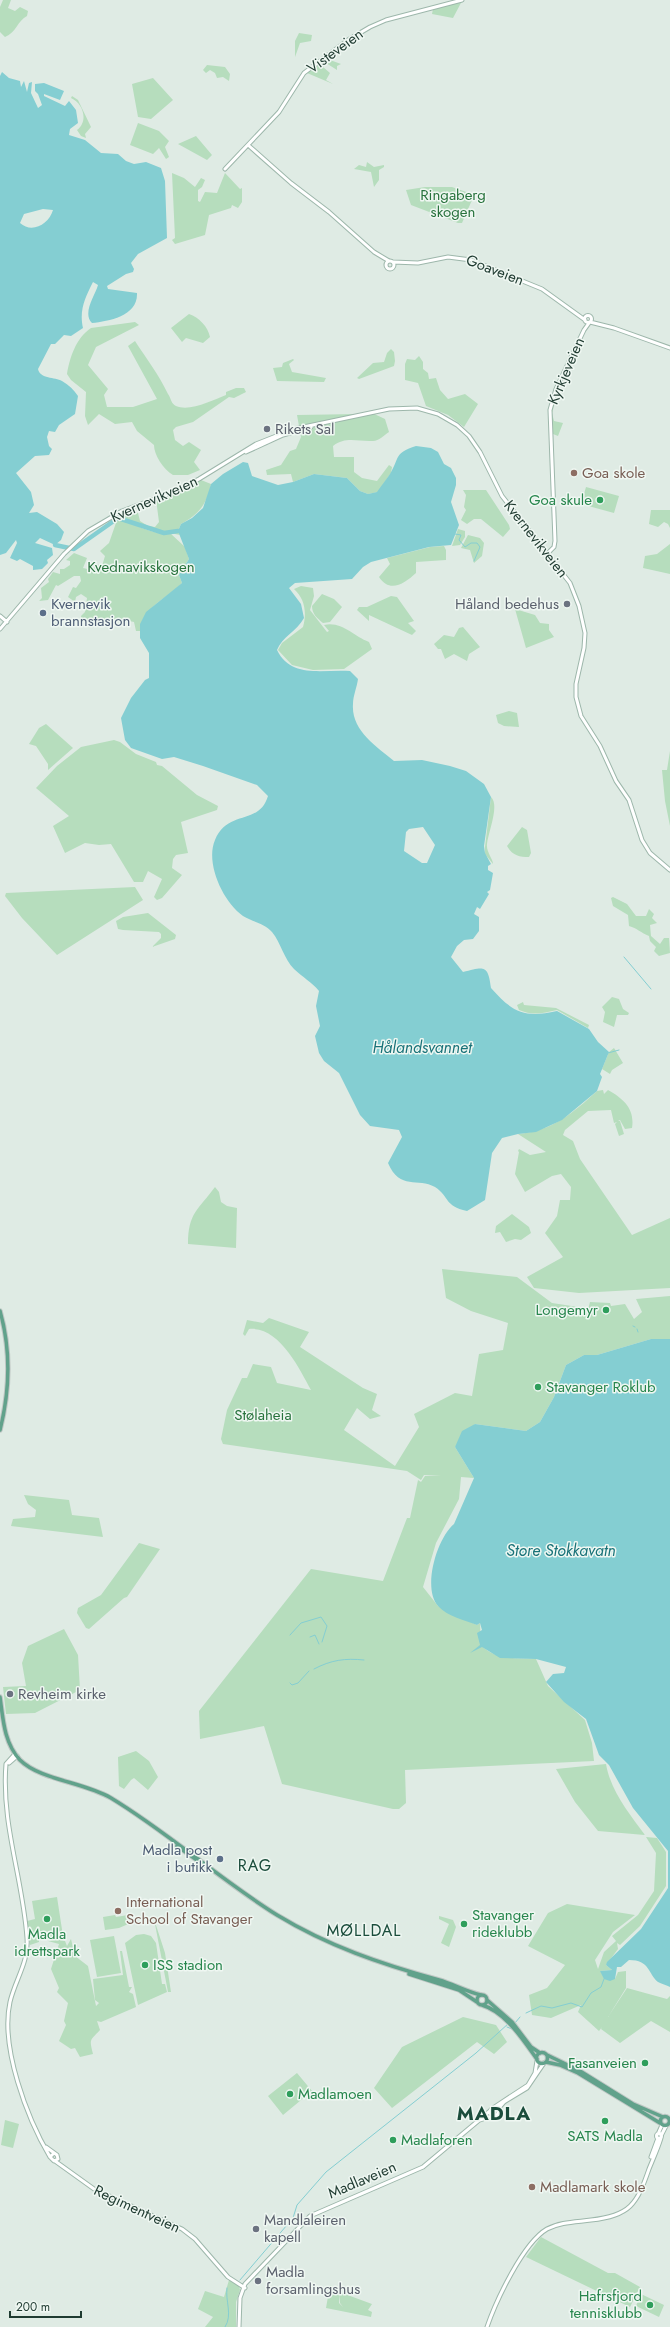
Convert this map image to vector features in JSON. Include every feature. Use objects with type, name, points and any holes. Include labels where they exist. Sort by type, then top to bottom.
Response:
[{"type":"main road","name":"Visteveien","points":[[225,169],[279,112],[304,73],[348,40],[370,27],[386,20],[462,0]]},
{"type":"main road","points":[[248,145],[388,262],[388,268],[393,267],[393,262]]},
{"type":"main road","name":"Goaveien","points":[[393,267],[404,264],[425,262],[448,256],[464,258],[538,287],[578,314],[585,321],[598,323],[670,348]]},
{"type":"main road","name":"Goaveien","points":[[388,262],[404,264]]},
{"type":"main road","name":"Goaveien","points":[[578,314],[591,318],[598,323]]},
{"type":"main road","points":[[585,321],[586,316]]},
{"type":"main road","points":[[590,322],[591,318]]},
{"type":"main road","name":"Kyrkjeveien","points":[[584,330],[585,321]]},
{"type":"main road","name":"Kyrkjeveien","points":[[548,553],[554,547],[555,541],[550,410],[556,389],[584,330],[590,322]]},
{"type":"main road","name":"Kvernevikveien","points":[[0,629],[77,541],[101,522],[135,505],[181,488],[256,444],[276,435],[389,409],[406,408],[428,410],[448,419],[461,428],[474,442],[502,496],[570,583],[582,616],[585,644],[576,691],[581,716],[600,746],[616,781],[630,800],[642,840],[650,853],[670,870]]},
{"type":"main road","points":[[0,616],[7,622]]},
{"type":"main road","points":[[0,1311],[7,1342],[8,1368],[6,1399],[0,1430]]},
{"type":"main road","points":[[0,1697],[7,1737],[16,1755],[38,1772],[89,1788],[133,1813],[198,1857],[220,1876],[263,1906],[311,1934],[345,1950],[459,1990],[482,2005],[502,2014]]},
{"type":"main road","points":[[16,1755],[6,1766],[8,1828],[28,1944],[24,1966],[10,2003],[8,2032],[27,2112],[44,2146],[50,2157],[54,2153],[44,2146]]},
{"type":"main road","points":[[397,1969],[450,1983],[486,1996],[487,2000],[502,2014],[533,2050],[580,2071],[648,2112],[670,2120],[665,2125],[660,2136],[636,2202],[622,2214],[611,2218],[554,2225],[538,2236],[499,2294],[487,2327]]},
{"type":"main road","points":[[477,2002],[478,1997],[481,1995]]},
{"type":"main road","points":[[482,2005],[485,2004],[487,2000]]},
{"type":"main road","points":[[525,2042],[537,2060],[560,2065],[578,2073],[665,2125]]},
{"type":"main road","points":[[537,2060],[540,2053]]},
{"type":"main road","points":[[497,2110],[491,2109],[493,2116],[497,2115],[497,2110],[504,2102],[527,2088],[545,2062],[547,2056]]},
{"type":"main road","name":"Madlaveien","points":[[239,2327],[239,2307],[245,2286],[262,2265],[310,2216],[423,2167],[491,2109],[528,2085],[535,2073],[537,2060]]},
{"type":"main road","name":"Madlaveien","points":[[475,2122],[493,2116]]},
{"type":"main road","points":[[663,2117],[665,2125]]},
{"type":"main road","name":"Regimentveien","points":[[54,2153],[69,2172]]},
{"type":"main road","name":"Regimentveien","points":[[50,2157],[94,2189],[182,2229],[194,2239],[228,2277],[245,2286]]},
{"type":"main road","points":[[55,2161],[58,2157]]},
{"type":"green space","points":[[3,0],[11,0],[8,8],[15,11],[20,7],[28,11],[27,16],[21,20],[12,33],[5,37],[0,32],[0,7]]},
{"type":"green space","points":[[462,1],[453,18],[432,14],[433,9]]},
{"type":"green space","points":[[299,33],[312,35],[311,41],[300,43],[295,57],[295,41]]},
{"type":"green space","points":[[330,55],[330,60],[341,64],[337,66],[337,70],[326,63],[323,67],[330,73],[326,80],[333,84],[307,73]]},
{"type":"green space","points":[[207,65],[225,67],[230,74],[229,81],[223,77],[217,78],[215,73],[210,70],[206,73],[203,70]]},
{"type":"green space","points":[[153,78],[173,100],[151,119],[138,117],[132,84]]},
{"type":"green space","points":[[72,96],[78,100],[91,127],[85,134],[86,138],[81,136],[77,130],[81,126],[84,117],[79,104],[71,98]]},
{"type":"green space","points":[[138,123],[159,131],[169,141],[165,147],[169,157],[166,159],[159,148],[153,154],[130,145]]},
{"type":"green space","points":[[196,136],[212,155],[207,160],[178,144]]},
{"type":"green space","points":[[367,162],[374,167],[384,165],[384,167],[379,170],[379,180],[374,187],[371,172],[354,169],[359,165],[366,167]]},
{"type":"green space","points":[[172,173],[184,178],[195,187],[201,178],[205,180],[202,187],[198,190],[198,201],[200,202],[205,192],[217,193],[225,173],[240,189],[242,188],[242,202],[238,208],[232,205],[231,208],[209,215],[205,235],[175,244],[172,240],[175,238]]},
{"type":"green space","name":"Ringaberg skogen","points":[[425,187],[452,187],[469,193],[472,200],[462,223],[458,223],[411,205],[406,190]]},
{"type":"green space","points":[[189,314],[200,320],[207,330],[210,337],[203,343],[186,338],[182,342],[171,328]]},
{"type":"green space","points":[[135,322],[139,325],[96,347],[88,365],[108,389],[104,395],[107,407],[133,407],[157,399],[128,346],[135,341],[161,380],[172,402],[176,406],[188,408],[201,405],[226,395],[226,392],[236,388],[244,388],[246,392],[234,398],[229,397],[193,422],[176,427],[173,430],[175,440],[183,446],[189,442],[201,450],[194,462],[200,470],[188,475],[173,475],[166,469],[157,457],[154,445],[137,431],[132,422],[115,424],[99,414],[88,425],[85,416],[86,392],[71,380],[67,374],[74,348],[81,337],[91,328]]},
{"type":"green space","points":[[391,349],[394,352],[394,366],[359,379],[357,378],[373,363],[384,362],[387,353]]},
{"type":"green space","points":[[419,356],[423,362],[423,369],[428,373],[429,379],[436,378],[440,390],[448,399],[465,394],[478,404],[464,427],[448,415],[426,406],[418,383],[405,380],[405,364],[407,359],[415,360]]},
{"type":"green space","points":[[293,359],[294,360],[289,364],[292,372],[326,378],[324,382],[277,381],[273,368],[282,367],[283,363]]},
{"type":"green space","points":[[561,381],[552,413],[554,421],[563,423],[558,436],[553,434],[551,408]]},
{"type":"green space","points":[[370,412],[385,419],[389,432],[375,441],[347,440],[338,443],[333,446],[334,457],[354,457],[354,472],[362,478],[377,481],[389,465],[392,467],[391,473],[378,492],[368,494],[360,491],[347,478],[314,474],[293,482],[291,474],[267,475],[266,470],[281,465],[290,451],[296,449],[301,437],[297,415],[359,414]]},
{"type":"green space","name":"Kvednavikskogen","points":[[201,480],[211,484],[204,503],[193,516],[181,524],[178,531],[180,535],[170,533],[185,547],[189,559],[179,575],[182,583],[150,610],[145,616],[140,631],[136,631],[134,622],[129,621],[90,619],[89,623],[82,621],[81,616],[85,612],[87,598],[81,594],[76,597],[75,602],[68,597],[73,587],[76,588],[81,581],[80,576],[74,576],[58,586],[56,585],[48,600],[39,601],[42,598],[41,588],[49,582],[48,579],[53,572],[60,574],[60,569],[64,569],[70,565],[70,561],[66,560],[74,553],[87,558],[83,568],[92,570],[97,564],[102,566],[105,556],[100,551],[109,543],[117,520],[121,519],[157,533],[169,533],[148,528],[121,517],[126,514],[138,513],[140,521],[148,526],[155,527],[159,522],[156,499]]},
{"type":"green space","name":"Goa skule","points":[[586,487],[619,496],[614,513],[581,504]]},
{"type":"green space","points":[[463,490],[486,490],[509,525],[510,529],[503,537],[481,519],[474,519],[467,524],[461,520],[466,510],[464,507],[466,495]]},
{"type":"green space","points":[[651,510],[670,510],[670,528],[668,524],[664,522],[658,527],[649,524]]},
{"type":"green space","points":[[458,529],[465,531],[465,537],[460,545],[452,546]]},
{"type":"green space","points":[[468,535],[480,538],[484,543],[482,556],[474,563],[470,550],[461,548]]},
{"type":"green space","points":[[670,544],[670,574],[643,568],[645,556],[657,554]]},
{"type":"green space","points":[[444,546],[446,550],[446,560],[416,562],[416,573],[398,585],[388,585],[379,577],[390,564],[387,558],[430,547]]},
{"type":"green space","points":[[301,586],[313,588],[314,596],[310,610],[327,632],[329,631],[324,625],[330,624],[342,627],[369,642],[372,649],[344,669],[313,670],[292,665],[278,650],[282,643],[303,627],[305,617],[304,606],[301,597],[294,589]]},
{"type":"green space","points":[[322,594],[334,599],[342,607],[330,622],[323,623],[317,618],[313,611],[312,606]]},
{"type":"green space","points":[[391,596],[397,597],[414,621],[408,623],[416,631],[412,635],[369,615],[369,621],[357,610],[359,607],[367,607]]},
{"type":"green space","points":[[515,609],[535,615],[540,623],[549,624],[549,630],[554,637],[526,648]]},
{"type":"green space","points":[[463,627],[480,647],[469,654],[467,661],[454,654],[445,659],[441,649],[438,649],[434,644],[444,635],[454,637],[459,628]]},
{"type":"green space","points":[[509,711],[517,713],[519,727],[504,726],[498,723],[496,715]]},
{"type":"green space","points":[[46,724],[73,748],[48,770],[48,764],[36,746],[29,744],[39,728]]},
{"type":"green space","points":[[114,740],[120,742],[136,754],[156,762],[157,765],[162,766],[197,795],[218,806],[217,810],[181,822],[188,853],[176,855],[173,859],[172,868],[182,875],[162,898],[157,900],[154,897],[162,879],[148,871],[143,882],[134,882],[111,844],[99,845],[85,843],[65,853],[53,826],[69,816],[36,788],[57,766],[81,747]]},
{"type":"green space","points":[[670,751],[670,826],[665,801],[662,770],[667,770]]},
{"type":"green space","points":[[491,797],[494,812],[487,847],[493,864],[485,854]]},
{"type":"green space","points":[[522,827],[527,830],[531,853],[529,857],[516,855],[511,852],[507,846]]},
{"type":"green space","points":[[135,887],[143,900],[57,955],[22,918],[5,896],[6,893]]},
{"type":"green space","points":[[613,897],[627,904],[636,916],[646,916],[649,909],[654,914],[652,918],[657,923],[650,925],[651,936],[660,944],[664,938],[669,938],[670,953],[659,956],[654,951],[656,947],[650,941],[649,936],[629,926],[628,915],[613,906],[611,898]]},
{"type":"green space","points":[[148,913],[176,935],[175,939],[152,947],[161,938],[161,934],[159,932],[118,929],[116,921],[123,917]]},
{"type":"green space","points":[[612,997],[619,999],[623,1009],[629,1013],[628,1015],[617,1015],[614,1027],[603,1022],[605,1012],[602,1007]]},
{"type":"green space","points":[[523,1002],[524,1005],[556,1008],[589,1025],[588,1028],[557,1010],[543,1013],[533,1013],[519,1010],[517,1005]]},
{"type":"green space","points":[[614,1048],[623,1063],[612,1070],[610,1074],[602,1069],[609,1052]]},
{"type":"green space","points":[[603,1090],[604,1094],[608,1090],[619,1097],[627,1105],[632,1115],[632,1128],[625,1129],[620,1120],[618,1121],[620,1121],[624,1134],[619,1136],[615,1124],[617,1122],[614,1123],[611,1110],[588,1111],[565,1130],[563,1135],[573,1141],[580,1159],[632,1235],[670,1218],[670,1288],[579,1293],[534,1288],[527,1277],[563,1257],[545,1233],[557,1216],[560,1200],[570,1200],[571,1187],[561,1174],[552,1176],[525,1192],[515,1174],[519,1149],[530,1155],[546,1152],[518,1134],[552,1125],[579,1107],[597,1091]]},
{"type":"green space","points":[[215,1187],[219,1192],[221,1202],[227,1206],[237,1208],[236,1248],[188,1244],[188,1234],[192,1218]]},
{"type":"green space","points":[[512,1214],[529,1227],[531,1233],[521,1240],[515,1239],[506,1242],[500,1232],[495,1233],[496,1226]]},
{"type":"green space","name":"Stølaheia","points":[[442,1269],[517,1277],[552,1303],[585,1308],[587,1313],[590,1302],[610,1303],[611,1306],[625,1304],[634,1319],[642,1312],[636,1299],[670,1296],[670,1339],[651,1339],[597,1355],[584,1355],[566,1365],[554,1397],[540,1422],[526,1431],[475,1424],[455,1447],[474,1478],[461,1477],[459,1499],[436,1543],[423,1587],[438,1606],[477,1625],[480,1623],[481,1645],[487,1650],[499,1656],[536,1659],[548,1686],[585,1720],[592,1743],[594,1761],[405,1770],[406,1803],[399,1809],[393,1809],[282,1784],[264,1726],[200,1739],[199,1711],[311,1569],[383,1581],[407,1518],[410,1518],[418,1480],[421,1482],[425,1476],[441,1476],[424,1475],[421,1480],[407,1471],[223,1444],[221,1439],[227,1410],[242,1378],[247,1378],[253,1364],[271,1367],[277,1383],[311,1390],[294,1360],[279,1341],[270,1334],[260,1330],[249,1329],[245,1336],[243,1334],[247,1320],[263,1323],[269,1318],[309,1332],[300,1347],[363,1388],[377,1394],[372,1410],[381,1416],[370,1419],[357,1408],[344,1430],[395,1466],[419,1427],[414,1414],[455,1393],[472,1396],[479,1354],[503,1350],[508,1323],[471,1311],[446,1298]]},
{"type":"green space","points":[[24,1495],[69,1500],[72,1515],[99,1518],[103,1537],[11,1526],[13,1519],[35,1517],[36,1510],[28,1504]]},
{"type":"green space","points":[[139,1543],[160,1549],[127,1597],[89,1629],[86,1628],[77,1613],[78,1608],[101,1595]]},
{"type":"green space","points":[[64,1629],[78,1655],[80,1690],[35,1713],[6,1714],[3,1687],[26,1686],[22,1663],[28,1646]]},
{"type":"green space","points":[[136,1751],[149,1761],[158,1777],[148,1790],[134,1778],[124,1789],[119,1786],[118,1757]]},
{"type":"green space","points":[[606,1764],[608,1774],[616,1793],[645,1835],[598,1831],[575,1802],[556,1769]]},
{"type":"green space","points":[[646,1837],[657,1838],[666,1852],[666,1886],[640,1926],[620,1945],[617,1943],[618,1949],[606,1965],[612,1970],[600,1971],[615,1979],[618,1972],[626,1971],[626,1988],[608,2017],[627,1988],[667,1999],[670,1996],[670,2032],[651,2021],[620,2043],[601,2029],[602,2027],[599,2031],[578,2012],[581,2005],[551,2018],[532,2015],[529,1995],[547,1988],[565,1965],[528,1946],[548,1913],[567,1904],[635,1915],[613,1932],[595,1960],[598,1969],[604,1952],[616,1941],[612,1936],[638,1915],[654,1891],[656,1853]]},
{"type":"green space","name":"Madla idrettspark","points":[[57,1897],[63,1936],[39,1940],[39,1942],[30,1945],[27,1921],[35,1919],[32,1901]]},
{"type":"green space","points":[[115,1915],[116,1917],[128,1915],[133,1922],[119,1928],[105,1930],[103,1917]]},
{"type":"green space","points":[[439,1916],[453,1920],[456,1927],[449,1947],[441,1943],[449,1924],[439,1919]]},
{"type":"green space","points":[[154,1919],[165,1953],[171,1992],[168,1992]]},
{"type":"green space","points":[[144,1934],[151,1936],[156,1943],[162,1984],[165,1984],[167,1992],[138,2005],[125,1943],[136,1935]]},
{"type":"green space","name":"Madla idrettspark","points":[[114,1936],[121,1973],[97,1977],[90,1940]]},
{"type":"green space","points":[[59,1939],[65,1941],[67,1946],[71,1939],[75,1956],[88,1966],[96,2006],[99,2003],[95,2000],[93,1979],[123,1975],[120,1951],[122,1951],[129,1987],[132,1987],[129,1992],[133,1994],[136,2007],[101,2022],[97,2021],[100,2030],[91,2040],[93,2054],[80,2057],[75,2048],[71,2049],[59,2041],[66,2025],[64,2021],[68,2003],[57,1992],[59,1988],[51,1969],[59,1944],[48,1941]]},
{"type":"green space","name":"Madlaforen","points":[[463,2017],[496,2025],[507,2042],[494,2054],[477,2042],[392,2108],[374,2088],[402,2047]]},
{"type":"green space","name":"Madlamoen","points":[[297,2073],[312,2091],[283,2115],[268,2096]]},
{"type":"green space","points":[[5,2120],[19,2124],[13,2148],[1,2145]]},
{"type":"green space","points":[[541,2237],[608,2273],[615,2273],[640,2287],[630,2307],[526,2257]]},
{"type":"green space","points":[[229,2280],[239,2285],[240,2290],[236,2302],[236,2327],[205,2327],[213,2317],[198,2309],[205,2291],[224,2297]]},
{"type":"green space","points":[[330,2285],[343,2291],[339,2294],[342,2293],[372,2304],[368,2310],[372,2312],[371,2317],[326,2308]]},
{"type":"green space","name":"Hafrsfjord tennisklubb","points":[[641,2294],[664,2305],[659,2317],[636,2306]]},
{"type":"water","points":[[2,72],[9,78],[20,81],[21,87],[24,81],[27,92],[29,83],[32,82],[31,93],[38,108],[42,105],[38,94],[35,91],[35,84],[44,83],[64,91],[60,100],[44,94],[44,96],[65,106],[69,101],[76,110],[78,123],[70,129],[69,135],[85,140],[101,153],[118,154],[126,161],[134,164],[146,162],[161,168],[165,181],[167,238],[138,254],[131,263],[134,269],[133,272],[126,274],[107,286],[108,289],[137,293],[136,301],[133,307],[128,312],[114,319],[92,323],[88,314],[90,304],[98,285],[93,282],[85,299],[82,310],[83,328],[71,336],[64,335],[55,344],[51,344],[38,369],[42,375],[65,383],[78,396],[75,414],[59,425],[55,432],[49,431],[47,437],[49,446],[52,449],[49,455],[35,456],[16,473],[31,492],[34,505],[29,513],[37,512],[57,524],[64,532],[61,540],[55,545],[40,538],[35,543],[52,548],[53,555],[47,560],[48,563],[42,569],[33,570],[33,566],[20,559],[17,561],[10,558],[17,543],[16,540],[6,553],[0,555],[0,76]],"holes":[[[43,209],[53,210],[48,219],[40,226],[30,228],[20,223],[24,214]]]},
{"type":"water","name":"Hålandsvannet","points":[[416,446],[431,448],[438,452],[444,464],[451,468],[456,478],[456,485],[451,502],[459,525],[451,545],[429,547],[371,562],[363,567],[352,579],[295,583],[289,588],[301,604],[304,618],[298,627],[282,641],[277,650],[283,659],[299,669],[309,671],[350,671],[358,679],[353,704],[353,713],[356,722],[366,737],[394,761],[422,760],[450,766],[466,771],[484,784],[491,797],[484,846],[485,853],[491,864],[488,866],[488,870],[493,873],[490,890],[487,892],[489,894],[480,909],[477,907],[474,914],[479,917],[479,931],[473,939],[464,940],[457,946],[451,957],[463,972],[484,969],[490,980],[491,988],[513,1008],[520,1012],[536,1014],[557,1011],[589,1029],[598,1042],[609,1052],[600,1074],[602,1077],[597,1091],[562,1120],[536,1132],[502,1138],[492,1153],[485,1200],[467,1211],[454,1207],[435,1187],[429,1184],[404,1180],[393,1172],[388,1163],[402,1137],[399,1130],[370,1126],[360,1115],[339,1073],[324,1061],[319,1053],[315,1036],[320,1026],[316,1006],[319,991],[291,965],[272,932],[262,925],[243,916],[236,910],[223,892],[214,870],[212,860],[215,840],[221,830],[228,824],[258,811],[264,805],[268,796],[257,785],[203,766],[174,757],[162,759],[131,748],[125,740],[121,718],[131,698],[145,680],[149,678],[149,653],[140,638],[140,624],[146,612],[182,583],[179,575],[189,559],[178,531],[181,524],[192,518],[203,508],[211,484],[223,474],[243,462],[248,463],[252,476],[278,485],[293,482],[314,474],[347,478],[360,491],[368,494],[377,492],[390,474],[398,456]],"holes":[[[423,827],[435,845],[427,863],[422,863],[404,851],[406,832],[409,829]]]},
{"type":"water","name":"Store Stokkavatn","points":[[651,1339],[670,1339],[670,1987],[658,1982],[648,1968],[641,1962],[629,1960],[621,1967],[617,1967],[615,1979],[610,1981],[604,1979],[600,1971],[612,1970],[606,1965],[607,1962],[641,1929],[668,1888],[668,1851],[633,1808],[609,1765],[599,1755],[586,1719],[564,1702],[546,1682],[553,1674],[564,1673],[566,1667],[536,1659],[500,1658],[482,1647],[470,1653],[480,1645],[477,1633],[482,1630],[480,1623],[477,1625],[452,1616],[442,1610],[433,1598],[431,1588],[437,1551],[442,1540],[454,1524],[474,1478],[455,1447],[462,1431],[475,1424],[526,1431],[540,1422],[554,1397],[566,1365],[584,1355],[597,1355]]},
{"type":"waterway","points":[[55,545],[74,549],[118,518],[164,533],[178,531]]},
{"type":"waterway","points":[[455,534],[461,535],[459,540],[465,547],[471,543],[477,543],[480,547],[474,561]]},
{"type":"waterway","points":[[624,957],[651,989]]},
{"type":"waterway","points":[[608,1053],[619,1050]]},
{"type":"waterway","points":[[290,1635],[301,1623],[321,1617],[327,1626],[322,1642]]},
{"type":"waterway","points":[[310,1637],[315,1635],[319,1644]]},
{"type":"waterway","points":[[314,1669],[338,1660],[364,1660]]},
{"type":"waterway","points":[[290,1683],[292,1685],[298,1683],[309,1671]]},
{"type":"waterway","points":[[526,2013],[541,2006],[552,2008],[571,2003],[582,2007],[591,1993],[601,1987],[604,1979]]},
{"type":"waterway","points":[[515,2023],[520,2017]]},
{"type":"waterway","points":[[240,2280],[293,2218],[297,2205],[326,2172],[476,2053],[509,2023]]},
{"type":"waterway","points":[[507,2027],[512,2029]]},
{"type":"waterway","points":[[225,2327],[229,2313],[227,2288]]},
{"type":"place","name":"Rikets Sal","points":[[267,429]]},
{"type":"place","name":"Goa skole","points":[[574,473]]},
{"type":"place","name":"Goa skule","points":[[600,500]]},
{"type":"place","name":"Håland bedehus","points":[[567,604]]},
{"type":"place","name":"Kvernevik brannstasjon","points":[[43,613]]},
{"type":"place","name":"Longemyr","points":[[606,1310]]},
{"type":"place","name":"Stavanger Roklub","points":[[538,1387]]},
{"type":"place","name":"Revheim kirke","points":[[10,1694]]},
{"type":"place","name":"Madla post i butikk","points":[[220,1859]]},
{"type":"place","name":"International School of Stavanger","points":[[118,1911]]},
{"type":"place","name":"Madla idrettspark","points":[[47,1919]]},
{"type":"place","name":"Stavanger rideklubb","points":[[464,1924]]},
{"type":"place","name":"ISS stadion","points":[[145,1965]]},
{"type":"place","name":"Fasanveien","points":[[645,2063]]},
{"type":"place","name":"Madlamoen","points":[[290,2094]]},
{"type":"place","name":"SATS Madla","points":[[605,2121]]},
{"type":"place","name":"Madlaforen","points":[[393,2140]]},
{"type":"place","name":"Madlamark skole","points":[[532,2187]]},
{"type":"place","name":"Mandlaleiren kapell","points":[[256,2229]]},
{"type":"place","name":"Madla forsamlingshus","points":[[258,2281]]},
{"type":"place","name":"Hafrsfjord tennisklubb","points":[[650,2305]]},
{"type":"district","name":"RAG","points":[[255,1865]]},
{"type":"district","name":"MØLLDAL","points":[[364,1930]]},
{"type":"district","name":"MADLA","points":[[494,2113]]}]
